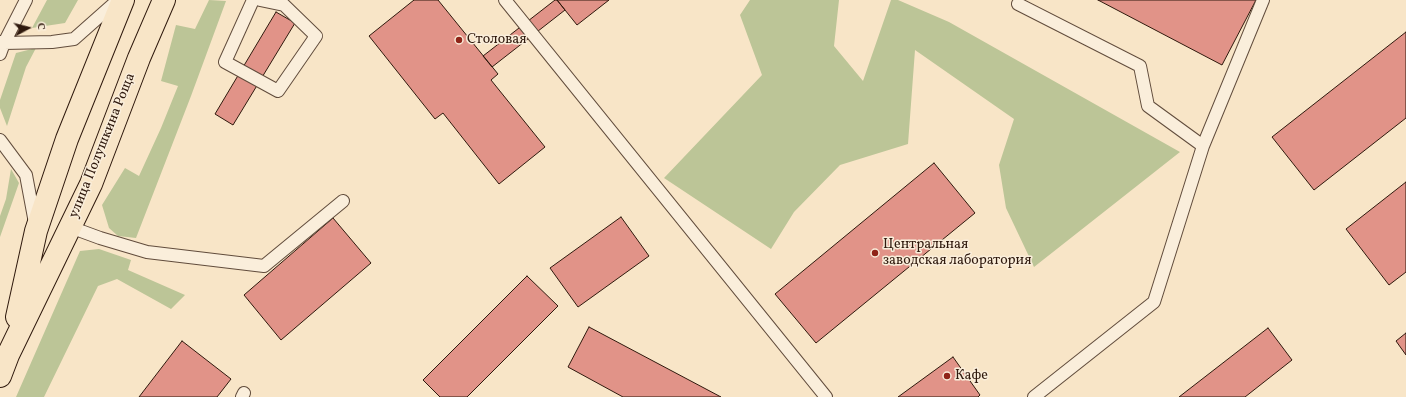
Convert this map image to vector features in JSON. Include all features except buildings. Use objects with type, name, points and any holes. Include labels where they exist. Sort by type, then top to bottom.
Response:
[{"type":"main road","name":"улица Полушкина Роща","points":[[8,355],[36,231],[67,138],[123,0]]},
{"type":"main road","name":"улица Полушкина Роща","points":[[0,376],[8,355],[91,184],[139,58],[164,0]]},
{"type":"lane","points":[[1,46],[26,0]]},
{"type":"lane","points":[[1,46],[74,39],[118,0]]},
{"type":"lane","points":[[253,0],[225,62],[278,91],[316,36],[284,5],[260,0]]},
{"type":"lane","points":[[505,0],[826,397]]},
{"type":"lane","points":[[1034,397],[1154,302],[1203,146],[1263,0]]},
{"type":"lane","points":[[1018,4],[1140,66],[1148,106],[1203,146]]},
{"type":"lane","points":[[0,140],[26,175],[36,231]]},
{"type":"lane","points":[[70,227],[147,252],[264,266],[343,201]]},
{"type":"green space","points":[[47,0],[78,0],[65,23],[32,28]]},
{"type":"green space","points":[[209,0],[226,1],[191,96],[136,238],[118,236],[109,228],[102,205],[125,168],[139,176],[178,86],[161,81],[176,25],[195,29]]},
{"type":"green space","points":[[750,0],[839,0],[834,46],[863,81],[891,0],[898,0],[949,22],[1180,152],[1034,267],[1006,208],[999,165],[1014,119],[915,50],[908,144],[840,165],[794,212],[771,249],[664,178],[762,75],[740,15]]},
{"type":"green space","points":[[36,48],[26,67],[7,126],[0,108],[0,100],[16,53]]},
{"type":"green space","points":[[11,169],[19,183],[0,237],[0,216],[6,199]]},
{"type":"green space","points":[[99,249],[131,260],[128,270],[185,295],[171,309],[117,279],[98,286],[44,397],[16,397],[80,251]]},
{"type":"place","name":"Столовая","points":[[459,40]]},
{"type":"place","name":"Центральная заводская лаборатория","points":[[875,253]]},
{"type":"place","name":"Кафе","points":[[947,376]]}]
